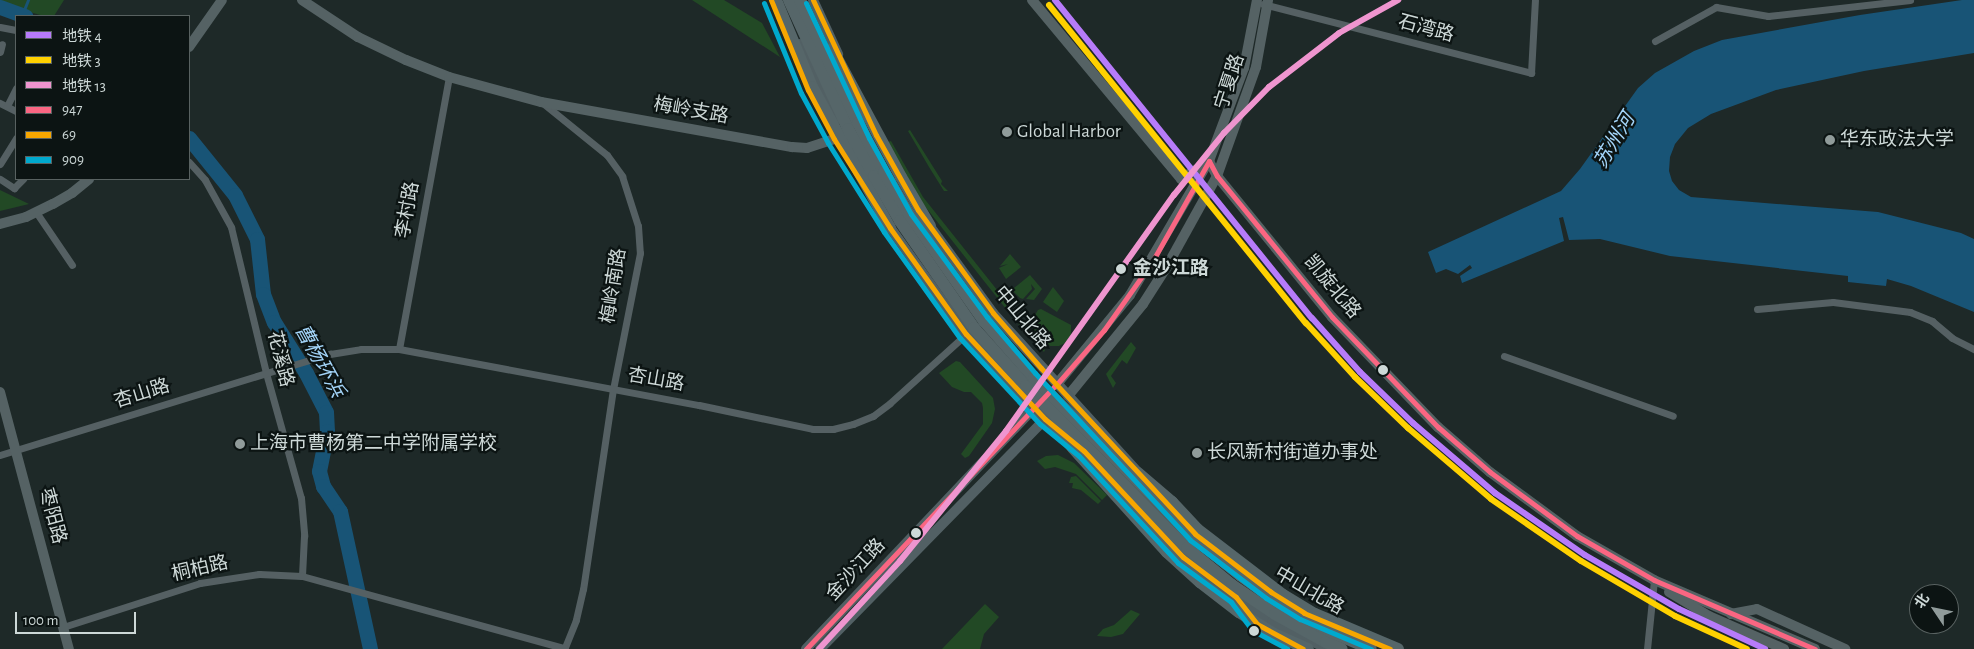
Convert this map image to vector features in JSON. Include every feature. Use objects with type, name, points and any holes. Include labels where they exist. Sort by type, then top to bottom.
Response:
[{"type":"highway","points":[[776,0],[812,87],[890,228]]},
{"type":"highway","points":[[788,0],[848,129],[874,176],[905,229],[974,328],[1026,386],[1187,548],[1232,585],[1275,614],[1342,649]]},
{"type":"highway","points":[[800,0],[858,123],[884,172],[914,222],[984,322],[1041,385],[1194,538],[1240,576],[1282,605],[1331,632],[1371,649]]},
{"type":"highway","points":[[811,0],[835,55],[901,177],[930,226]]},
{"type":"highway","points":[[1049,423],[1167,552],[1200,582],[1260,625],[1308,649]]},
{"type":"highway","points":[[1138,473],[1172,502],[1197,529],[1283,594],[1315,614],[1398,649]]},
{"type":"main road","points":[[771,0],[808,90],[834,139],[890,228],[966,334],[1049,423],[1084,451],[1183,557],[1272,622],[1328,649]]},
{"type":"main road","points":[[781,0],[849,146],[884,205],[890,228]]},
{"type":"main road","name":"中山北路","points":[[811,0],[876,135],[930,226],[993,313],[1195,534],[1272,592],[1304,613],[1390,649]]},
{"type":"main road","name":"金沙江路","points":[[806,649],[1057,384]]},
{"type":"main road","name":"金沙江路","points":[[820,649],[1049,423],[1068,396]]},
{"type":"main road","points":[[1236,597],[1256,624],[1303,649]]},
{"type":"street","points":[[190,46],[222,0]]},
{"type":"street","name":"梅岭南路","points":[[302,0],[379,49],[449,77],[542,102],[607,155],[614,164],[628,192],[638,226],[640,253],[613,389],[583,589],[576,620],[564,649]]},
{"type":"street","points":[[1032,0],[1181,179],[1209,161]]},
{"type":"street","name":"石湾路","points":[[1256,1],[1267,2],[1530,73],[1535,0]]},
{"type":"street","points":[[1656,41],[1716,7],[1768,16],[1906,0]]},
{"type":"street","name":"宁夏路","points":[[1057,384],[1130,295],[1209,161],[1244,68],[1256,1]]},
{"type":"street","name":"宁夏路","points":[[1068,396],[1143,304],[1166,268],[1216,176],[1256,67],[1267,2]]},
{"type":"street","points":[[0,27],[15,30]]},
{"type":"street","points":[[0,52],[2,44]]},
{"type":"street","name":"李村路","points":[[399,349],[449,77]]},
{"type":"street","points":[[15,89],[2,105],[15,111]]},
{"type":"street","name":"梅岭支路","points":[[542,102],[792,147],[807,148],[834,139]]},
{"type":"street","points":[[0,164],[15,140]]},
{"type":"street","name":"凯旋北路","points":[[1209,161],[1216,176],[1332,317],[1438,427],[1490,472],[1577,536],[1654,580],[1816,649]]},
{"type":"street","name":"花溪路","points":[[190,163],[205,180],[230,227],[266,373],[301,498],[304,536],[302,576]]},
{"type":"street","points":[[0,179],[14,188],[21,180]]},
{"type":"street","points":[[0,224],[36,212],[72,193],[88,180]]},
{"type":"street","points":[[36,212],[72,265]]},
{"type":"street","points":[[1757,309],[1833,302],[1910,312],[1932,321],[1952,338],[1974,349]]},
{"type":"street","name":"杏山路","points":[[0,454],[308,360],[361,349],[399,349],[813,429],[833,429],[873,416],[913,383],[966,334]]},
{"type":"street","points":[[1504,356],[1673,416]]},
{"type":"street","name":"枣阳路","points":[[0,392],[69,649]]},
{"type":"street","name":"桐柏路","points":[[63,627],[200,583],[259,574],[302,576],[564,649]]},
{"type":"street","points":[[1647,649],[1654,580]]},
{"type":"street","name":"凯旋北路","points":[[1654,580],[1672,595],[1708,616],[1784,649]]},
{"type":"street","points":[[1730,614],[1757,609],[1845,649]]},
{"type":"green space","points":[[0,0],[64,0],[55,15],[40,15],[0,4]]},
{"type":"green space","points":[[692,0],[724,0],[762,23],[780,57]]},
{"type":"green space","points":[[910,130],[942,181],[941,184],[948,191],[944,191],[929,167],[908,131]]},
{"type":"green space","points":[[891,141],[923,197],[1045,350],[1044,352],[1014,319],[920,200],[888,142]]},
{"type":"green space","points":[[0,190],[29,204],[0,211]]},
{"type":"green space","points":[[1010,254],[1021,267],[1006,279],[999,268],[1008,264],[1000,266]]},
{"type":"green space","points":[[1030,275],[1042,289],[1034,300],[1026,299],[1035,289],[1031,284],[1032,289],[1023,299],[1014,292],[1014,288]]},
{"type":"green space","points":[[1053,287],[1064,301],[1057,312],[1043,302]]},
{"type":"green space","points":[[1041,309],[1071,325],[1071,336],[1067,342],[1059,346],[1050,346],[1029,325],[1038,310]]},
{"type":"green space","points":[[1131,342],[1136,348],[1127,364],[1122,360],[1111,376],[1116,383],[1113,388],[1106,374]]},
{"type":"green space","points":[[956,361],[960,362],[993,398],[995,409],[992,423],[969,456],[965,458],[961,454],[983,424],[983,408],[982,403],[971,392],[964,392],[952,387],[939,373]]},
{"type":"green space","points":[[1058,455],[1074,463],[1107,495],[1102,500],[1076,474],[1055,467],[1045,469],[1037,461],[1046,456]]},
{"type":"green space","points":[[1076,476],[1101,501],[1098,504],[1081,490],[1072,488],[1073,483],[1069,483],[1071,477]]},
{"type":"green space","points":[[985,604],[999,617],[984,634],[980,649],[942,649]]},
{"type":"green space","points":[[1131,610],[1140,614],[1123,634],[1111,637],[1097,636],[1103,629],[1114,625]]},
{"type":"water","name":"苏州河","points":[[1962,0],[1974,0],[1974,53],[1864,71],[1776,90],[1711,114],[1688,128],[1675,144],[1670,157],[1669,171],[1672,181],[1679,190],[1691,197],[1878,212],[1961,233],[1974,239],[1974,312],[1911,286],[1887,279],[1886,286],[1848,282],[1848,276],[1670,256],[1600,239],[1569,240],[1563,217],[1559,218],[1564,241],[1462,283],[1460,276],[1472,268],[1470,265],[1458,274],[1446,269],[1436,273],[1428,252],[1561,191],[1580,169],[1638,88],[1655,73],[1694,51],[1722,40],[1860,15]]},
{"type":"waterway","points":[[22,15],[28,0]]},
{"type":"waterway","name":"曹杨环浜","points":[[0,7],[22,15]]},
{"type":"waterway","name":"曹杨环浜","points":[[190,139],[235,195],[257,239],[263,294],[274,322],[306,373],[326,412],[327,431],[319,471],[323,486],[340,511],[370,649]]},
{"type":"metro line","name":"4","points":[[1055,0],[1312,318],[1360,372],[1413,423],[1495,493],[1585,555],[1679,609],[1765,649]]},
{"type":"metro line","name":"13","points":[[819,649],[900,561],[1006,431],[1174,195],[1224,133],[1269,87],[1339,33],[1398,0]]},
{"type":"metro line","name":"3","points":[[1049,5],[1306,323],[1355,377],[1408,428],[1491,499],[1581,561],[1675,616],[1747,649]]},
{"type":"transit line","name":"69","points":[[771,0],[808,90],[834,139],[890,228],[966,334],[1045,419],[1084,451],[1183,557],[1236,597],[1257,624],[1303,649]]},
{"type":"transit line","name":"69","points":[[813,0],[876,135],[918,210],[993,313],[1041,368],[1195,534],[1271,592],[1304,613],[1390,649]]},
{"type":"transit line","name":"909","points":[[764,3],[801,93],[828,143],[884,232],[960,338],[1040,424],[1079,456],[1178,563],[1231,602],[1252,630],[1287,649]]},
{"type":"transit line","name":"909","points":[[806,3],[869,138],[911,214],[987,317],[1035,373],[1190,540],[1266,598],[1300,619],[1371,649]]},
{"type":"transit line","name":"947","points":[[1209,161],[1217,176],[1332,317],[1438,427],[1490,472],[1577,536],[1654,580],[1815,649]]},
{"type":"transit line","name":"947","points":[[806,649],[1057,384],[1104,330],[1152,262],[1209,161]]},
{"type":"place","name":"Global Harbor","points":[[1007,132]]},
{"type":"place","name":"华东政法大学","points":[[1830,140]]},
{"type":"place","name":"金沙江路","points":[[1121,269]]},
{"type":"place","name":"上海市曹杨第二中学附属学校","points":[[240,444]]},
{"type":"place","name":"长风新村街道办事处","points":[[1197,453]]}]
